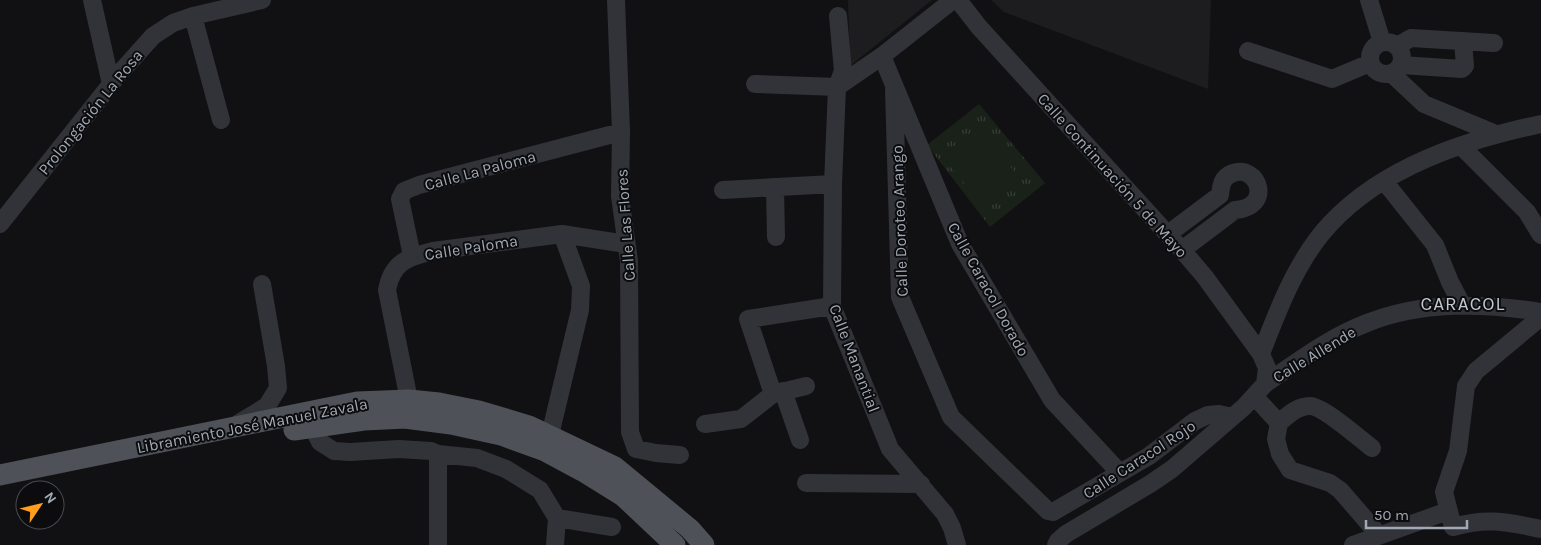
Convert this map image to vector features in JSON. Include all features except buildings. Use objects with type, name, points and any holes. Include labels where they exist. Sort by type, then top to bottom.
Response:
[{"type":"main road","name":"Libramiento José Manuel Zavala","points":[[0,475],[357,402],[409,400],[439,403],[479,411],[529,426],[550,435],[615,467],[690,529],[704,545]]},
{"type":"main road","name":"Libramiento José Manuel Zavala","points":[[0,489],[312,426],[364,420],[405,418],[451,424],[501,435],[545,451],[624,496],[675,545]]},
{"type":"street","points":[[92,0],[111,84]]},
{"type":"street","name":"Prolongación La Rosa","points":[[0,224],[111,84],[153,36],[173,23],[193,16],[262,0]]},
{"type":"street","name":"Calle Las Flores","points":[[616,0],[621,132],[620,196],[628,261],[630,432],[636,449],[680,455]]},
{"type":"street","points":[[756,84],[837,86],[882,56],[953,0]]},
{"type":"street","name":"Calle Continuación 5 de Mayo","points":[[958,0],[980,28],[1182,250],[1205,277],[1261,354]]},
{"type":"street","points":[[1369,0],[1389,44],[1401,53],[1396,69]]},
{"type":"street","points":[[193,16],[220,120]]},
{"type":"street","name":"Calle Manantial","points":[[838,16],[843,71],[837,86],[833,184],[832,306],[890,448],[945,514],[957,545]]},
{"type":"street","points":[[1463,41],[1465,66],[1462,69],[1396,69],[1385,75],[1379,73],[1370,64],[1370,57],[1376,46],[1411,38],[1463,41],[1494,43]]},
{"type":"street","points":[[1248,51],[1332,79],[1370,64]]},
{"type":"street","name":"Calle Caracol Dorado","points":[[882,56],[894,89],[960,244],[1052,400],[1120,473]]},
{"type":"street","points":[[1396,69],[1424,104],[1496,134]]},
{"type":"street","name":"Calle Doroteo Arango","points":[[894,89],[900,297],[951,417],[1048,511]]},
{"type":"street","points":[[1279,423],[1259,390],[1267,368],[1261,354],[1292,280],[1329,225],[1344,211],[1384,181],[1411,166],[1496,134],[1541,124]]},
{"type":"street","name":"Calle La Paloma","points":[[412,256],[400,199],[404,191],[621,132]]},
{"type":"street","points":[[1461,146],[1527,212],[1541,235]]},
{"type":"street","points":[[1168,234],[1220,195],[1221,184],[1227,175],[1238,171],[1248,174],[1256,181],[1259,192],[1255,203],[1246,209],[1235,210],[1182,250]]},
{"type":"street","points":[[1384,181],[1434,245],[1462,305]]},
{"type":"street","points":[[724,190],[833,184]]},
{"type":"street","points":[[774,188],[776,237]]},
{"type":"street","points":[[550,435],[580,310],[581,286],[562,234]]},
{"type":"street","name":"Calle Paloma","points":[[409,400],[387,290],[389,278],[397,266],[412,256],[433,251],[562,234],[626,244]]},
{"type":"street","points":[[230,428],[267,406],[278,388],[262,284]]},
{"type":"street","name":"Calle Allende","points":[[1056,545],[1066,534],[1172,469],[1232,418],[1259,390],[1337,337],[1367,323],[1395,314],[1430,308],[1462,305],[1509,307],[1541,312]]},
{"type":"street","points":[[800,440],[748,319],[832,306]]},
{"type":"street","points":[[1451,519],[1444,492],[1458,451],[1466,386],[1476,371],[1541,317]]},
{"type":"street","points":[[705,424],[741,419],[778,392],[806,386]]},
{"type":"street","points":[[1372,448],[1324,412],[1310,406],[1294,410],[1279,423],[1276,439],[1280,454],[1290,470],[1330,483],[1340,490],[1379,535]]},
{"type":"street","name":"Calle Caracol Rojo","points":[[1048,511],[1058,510],[1150,456],[1195,421],[1208,415],[1219,414],[1232,418]]},
{"type":"street","points":[[312,426],[320,442],[334,451],[399,449],[431,451],[438,454],[479,458],[506,469],[540,490],[557,518],[555,545]]},
{"type":"street","points":[[438,454],[438,545]]},
{"type":"street","points":[[806,483],[921,484]]},
{"type":"street","points":[[557,518],[612,527]]},
{"type":"street","points":[[1353,545],[1379,535],[1451,519],[1472,522],[1502,521],[1541,530]]},
{"type":"shaded area","points":[[848,0],[932,0],[850,66]]},
{"type":"shaded area","points":[[991,0],[1211,0],[1208,89],[1004,12]]},
{"type":"green space","points":[[979,104],[1045,183],[990,227],[927,145]]},
{"type":"green space","points":[[978,127],[1021,180],[985,209],[942,156]]},
{"type":"district","name":"CARACOL","points":[[1463,303]]}]
